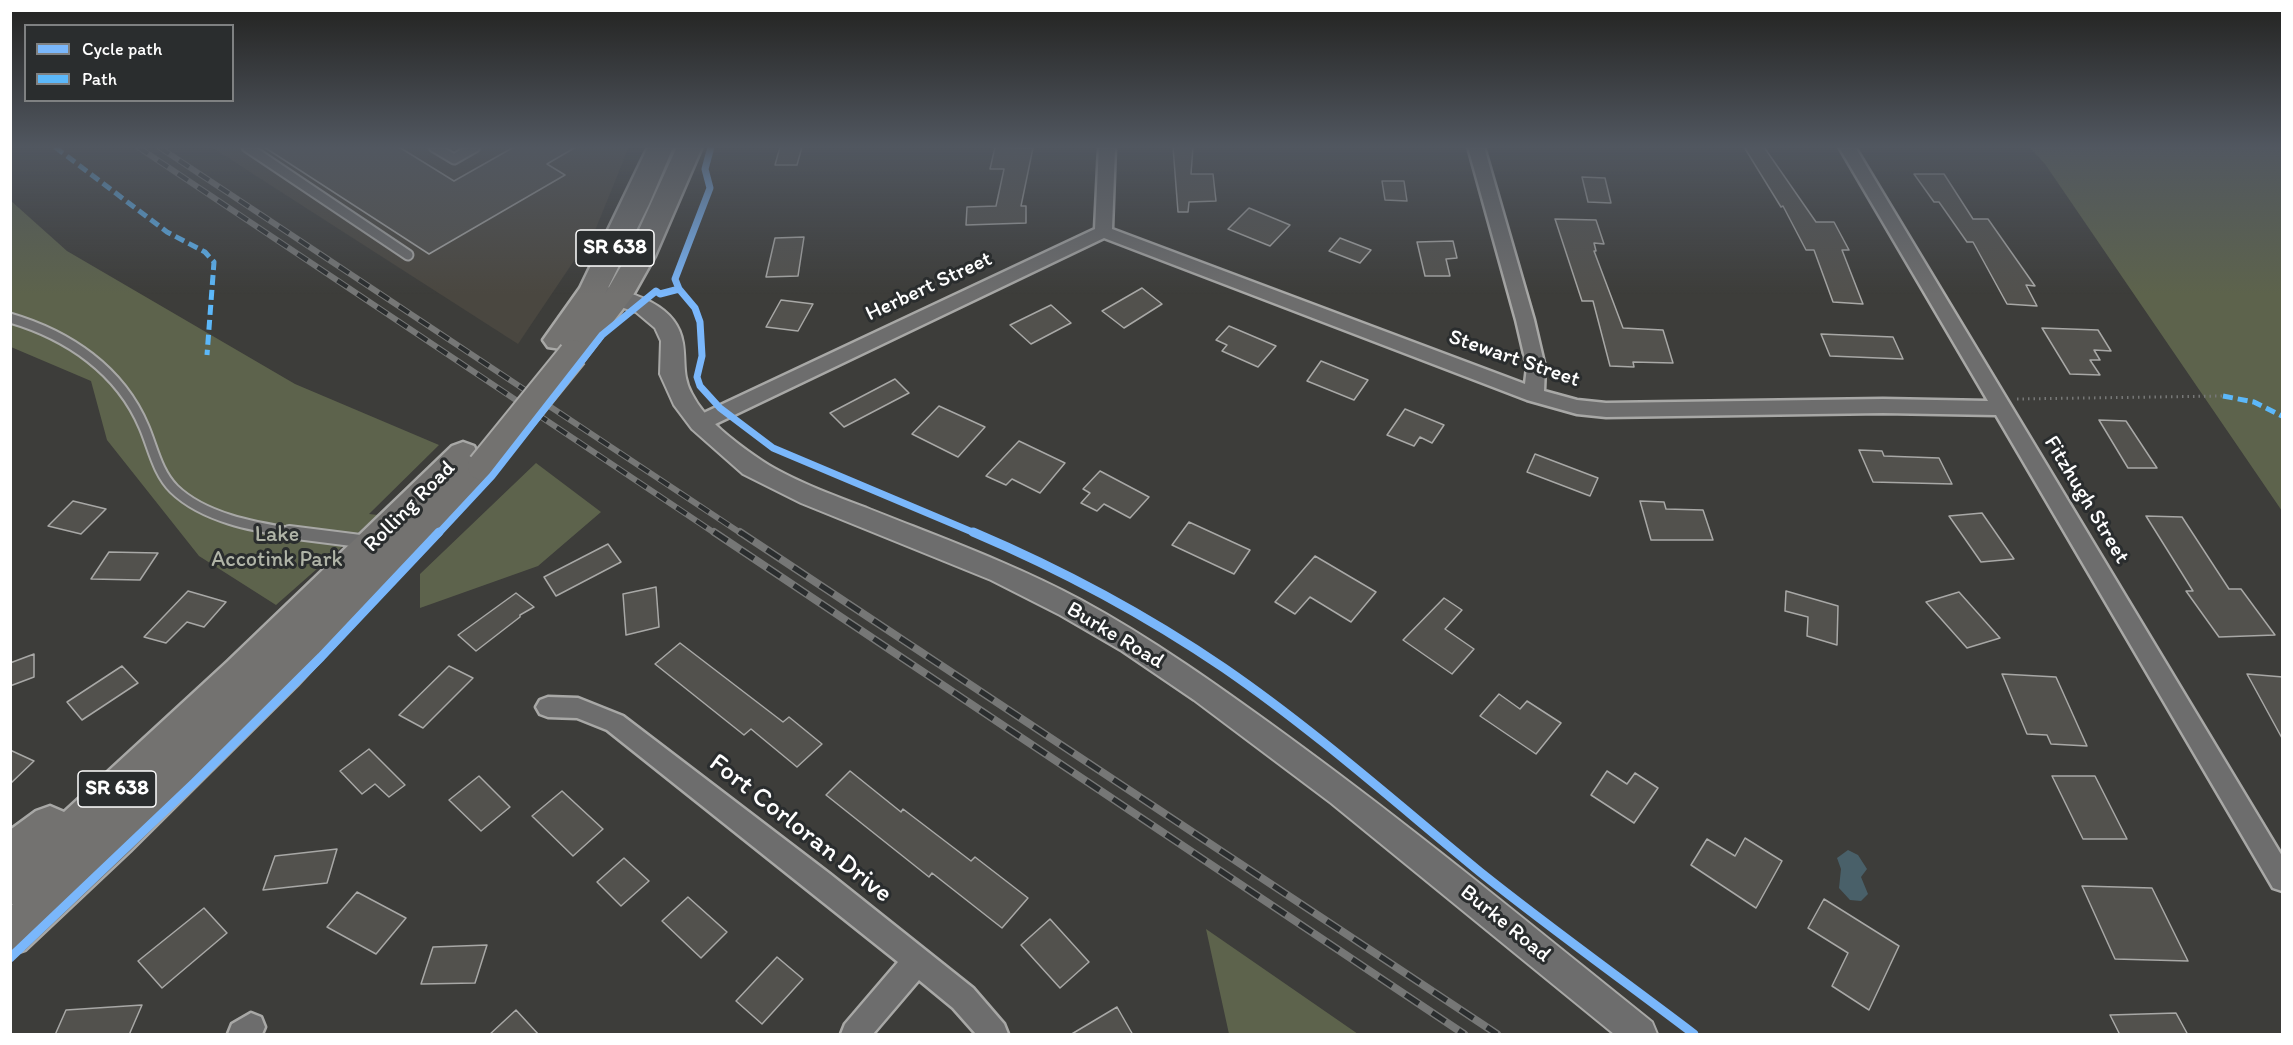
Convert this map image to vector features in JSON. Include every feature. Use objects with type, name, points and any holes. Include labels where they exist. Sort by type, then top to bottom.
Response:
[{"type":"main road","name":"Rolling Road","points":[[605,294],[640,196]]},
{"type":"main road","name":"Rolling Road","points":[[10,935],[124,830],[285,674],[472,460],[564,349],[605,294],[641,256],[668,196]]},
{"type":"main road","name":"Rolling Road","points":[[10,886],[101,805],[222,691],[374,543],[472,460]]},
{"type":"main road","points":[[10,854],[222,691]]},
{"type":"street","points":[[1103,232],[1105,196]]},
{"type":"street","points":[[1490,196],[1536,367],[1534,395]]},
{"type":"street","name":"Fitzhugh Street","points":[[1876,196],[2283,879]]},
{"type":"street","name":"Stewart Street","points":[[1103,232],[1534,395],[1577,407],[1606,410],[2001,404]]},
{"type":"street","name":"Herbert Street","points":[[700,423],[1103,232]]},
{"type":"street","name":"Burke Road","points":[[605,294],[644,307],[665,324],[672,341],[672,374],[682,399],[700,423],[736,455],[774,480],[1000,573],[1070,607],[1132,643],[1204,691],[1342,793],[1640,1035]]},
{"type":"street","name":"Fort Corloran Drive","points":[[548,707],[578,708],[615,723],[821,883],[963,998],[994,1035]]},
{"type":"street","points":[[855,1035],[917,961]]},
{"type":"lane","points":[[320,196],[408,255]]},
{"type":"lane","points":[[10,318],[45,330],[77,348],[104,369],[127,396],[143,424],[161,473],[179,493],[198,505],[226,518],[247,524],[374,543]]},
{"type":"path","points":[[2001,404],[2223,396]]},
{"type":"shaded area","points":[[287,196],[609,196],[596,228],[518,344]]},
{"type":"green space","points":[[2067,196],[2282,196],[2282,511]]},
{"type":"green space","name":"Lake Accotink Park","points":[[10,200],[67,251],[295,384],[439,445],[369,514],[378,515],[276,605],[199,556],[107,440],[91,381],[11,347]]},
{"type":"green space","points":[[536,463],[601,512],[538,566],[420,608],[420,574]]},
{"type":"green space","points":[[1206,929],[1358,1034],[1229,1034]]},
{"type":"water","points":[[1848,850],[1858,855],[1867,869],[1861,877],[1868,894],[1861,901],[1850,900],[1839,888],[1841,869],[1837,858]]},
{"type":"building","points":[[339,196],[529,196],[429,254]]},
{"type":"building","points":[[998,196],[1023,196],[1021,206],[1026,206],[1026,223],[966,225],[967,207],[996,206]]},
{"type":"building","points":[[1177,196],[1215,196],[1216,201],[1189,202],[1188,212],[1178,212]]},
{"type":"building","points":[[1384,196],[1406,196],[1407,201],[1385,200]]},
{"type":"building","points":[[1587,196],[1609,196],[1611,203],[1588,202]]},
{"type":"building","points":[[1774,196],[1798,196],[1816,222],[1834,222],[1849,250],[1842,250],[1863,304],[1833,302],[1814,250],[1806,250],[1783,206],[1781,207]]},
{"type":"building","points":[[1930,196],[1958,196],[1973,219],[1988,219],[2035,286],[2026,285],[2037,306],[2007,304],[1973,242],[1967,242],[1939,202],[1934,202]]},
{"type":"building","points":[[1249,208],[1290,225],[1270,246],[1228,229]]},
{"type":"building","points":[[1555,219],[1596,220],[1604,244],[1594,243],[1596,251],[1594,251],[1623,328],[1663,330],[1673,363],[1633,362],[1634,367],[1610,366],[1593,301],[1582,301]]},
{"type":"building","points":[[804,237],[798,276],[766,277],[775,238]]},
{"type":"building","points":[[1340,238],[1371,250],[1360,263],[1329,251]]},
{"type":"building","points":[[1453,241],[1457,258],[1446,259],[1450,276],[1425,276],[1417,242]]},
{"type":"building","points":[[1142,288],[1162,304],[1124,328],[1102,311]]},
{"type":"building","points":[[781,300],[813,304],[798,331],[766,327]]},
{"type":"building","points":[[1051,305],[1071,323],[1031,344],[1010,325]]},
{"type":"building","points":[[1229,326],[1276,346],[1258,367],[1222,351],[1227,345],[1216,340]]},
{"type":"building","points":[[2042,328],[2098,330],[2111,351],[2094,350],[2100,360],[2090,360],[2100,375],[2070,374]]},
{"type":"building","points":[[1821,334],[1893,337],[1903,359],[1830,356]]},
{"type":"building","points":[[1321,361],[1368,380],[1354,400],[1307,381]]},
{"type":"building","points":[[895,379],[909,393],[844,427],[830,413]]},
{"type":"building","points":[[939,406],[985,427],[958,457],[912,434]]},
{"type":"building","points":[[1405,409],[1444,425],[1432,443],[1420,437],[1414,446],[1387,435]]},
{"type":"building","points":[[2099,420],[2126,421],[2157,468],[2128,468]]},
{"type":"building","points":[[1019,441],[1065,463],[1040,493],[1012,479],[1006,485],[986,476]]},
{"type":"building","points":[[1859,450],[1882,451],[1884,456],[1939,458],[1952,484],[1873,482]]},
{"type":"building","points":[[1535,454],[1598,478],[1590,496],[1527,472]]},
{"type":"building","points":[[1100,471],[1149,497],[1130,518],[1104,504],[1097,511],[1081,503],[1090,493],[1083,489]]},
{"type":"building","points":[[73,501],[106,509],[81,534],[48,526]]},
{"type":"building","points":[[1640,501],[1664,502],[1666,509],[1703,510],[1713,540],[1651,540]]},
{"type":"building","points":[[1982,513],[2014,559],[1981,562],[1949,516]]},
{"type":"building","points":[[2146,516],[2182,517],[2229,589],[2241,589],[2275,635],[2219,637],[2186,591],[2193,591]]},
{"type":"building","points":[[1189,522],[1250,550],[1234,574],[1172,545]]},
{"type":"building","points":[[608,544],[621,562],[556,596],[544,577]]},
{"type":"building","points":[[109,552],[158,553],[140,580],[91,579]]},
{"type":"building","points":[[1315,556],[1376,592],[1351,622],[1310,597],[1295,614],[1275,602]]},
{"type":"building","points":[[656,587],[659,627],[626,635],[623,594]]},
{"type":"building","points":[[188,591],[226,602],[204,627],[187,622],[166,643],[144,637]]},
{"type":"building","points":[[1786,591],[1838,606],[1837,645],[1807,636],[1808,617],[1785,611]]},
{"type":"building","points":[[1959,592],[2000,638],[1967,648],[1926,602]]},
{"type":"building","points":[[516,593],[534,607],[520,615],[476,651],[458,635]]},
{"type":"building","points":[[1444,598],[1462,610],[1445,629],[1474,649],[1452,674],[1403,640]]},
{"type":"building","points":[[680,643],[783,722],[789,717],[822,744],[797,767],[751,729],[744,735],[655,664]]},
{"type":"building","points":[[34,654],[34,677],[10,686],[10,663]]},
{"type":"building","points":[[122,666],[138,683],[82,720],[67,702]]},
{"type":"building","points":[[449,666],[473,678],[423,728],[399,715]]},
{"type":"building","points":[[2002,674],[2056,677],[2087,746],[2051,744],[2047,735],[2027,734]]},
{"type":"building","points":[[2247,674],[2283,677],[2283,740]]},
{"type":"building","points":[[1499,694],[1520,709],[1527,701],[1561,723],[1536,754],[1480,716]]},
{"type":"building","points":[[369,749],[405,785],[389,797],[375,784],[362,794],[340,771]]},
{"type":"building","points":[[10,750],[34,761],[10,784]]},
{"type":"building","points":[[850,771],[901,812],[903,809],[971,861],[975,857],[1028,898],[1002,928],[932,873],[929,877],[826,795]]},
{"type":"building","points":[[1607,771],[1627,784],[1635,773],[1658,788],[1634,823],[1591,795]]},
{"type":"building","points":[[479,776],[510,807],[481,831],[449,800]]},
{"type":"building","points":[[2052,776],[2095,776],[2127,839],[2083,839]]},
{"type":"building","points":[[562,791],[603,829],[573,856],[532,816]]},
{"type":"building","points":[[1745,838],[1782,861],[1756,908],[1691,865],[1707,839],[1735,856]]},
{"type":"building","points":[[337,849],[327,883],[263,890],[275,856]]},
{"type":"building","points":[[624,858],[649,881],[621,906],[597,882]]},
{"type":"building","points":[[2082,886],[2152,888],[2188,961],[2115,959]]},
{"type":"building","points":[[357,892],[406,918],[376,954],[327,927]]},
{"type":"building","points":[[688,897],[727,932],[701,958],[662,921]]},
{"type":"building","points":[[1824,899],[1899,946],[1869,1010],[1832,986],[1848,953],[1808,928]]},
{"type":"building","points":[[204,908],[227,933],[162,988],[138,961]]},
{"type":"building","points":[[1050,919],[1089,962],[1060,988],[1021,945]]},
{"type":"building","points":[[487,945],[475,983],[421,984],[433,947]]},
{"type":"building","points":[[777,957],[803,979],[762,1024],[736,1001]]},
{"type":"building","points":[[142,1005],[129,1035],[55,1035],[66,1010]]},
{"type":"building","points":[[1117,1007],[1133,1035],[1070,1035]]},
{"type":"building","points":[[516,1010],[539,1035],[489,1035]]},
{"type":"building","points":[[2176,1013],[2188,1035],[2120,1035],[2110,1015]]},
{"type":"railway","points":[[211,196],[716,534]]},
{"type":"railway","points":[[232,196],[742,534]]},
{"type":"railway","points":[[714,532],[1464,1034]]},
{"type":"railway","points":[[740,532],[1497,1034]]},
{"type":"marked path","points":[[119,196],[167,232],[205,252],[214,262],[207,355]]},
{"type":"marked path","points":[[2223,396],[2254,402],[2282,416]]},
{"type":"cycle path","points":[[10,958],[194,783],[321,657],[492,476],[602,335],[656,291],[660,294],[679,289],[675,279],[707,196]]},
{"type":"cycle path","points":[[679,289],[695,308],[700,322],[702,356],[697,377],[700,386],[720,408],[773,448],[1011,548],[1148,619],[1225,669],[1378,786],[1482,873],[1694,1034]]}]
